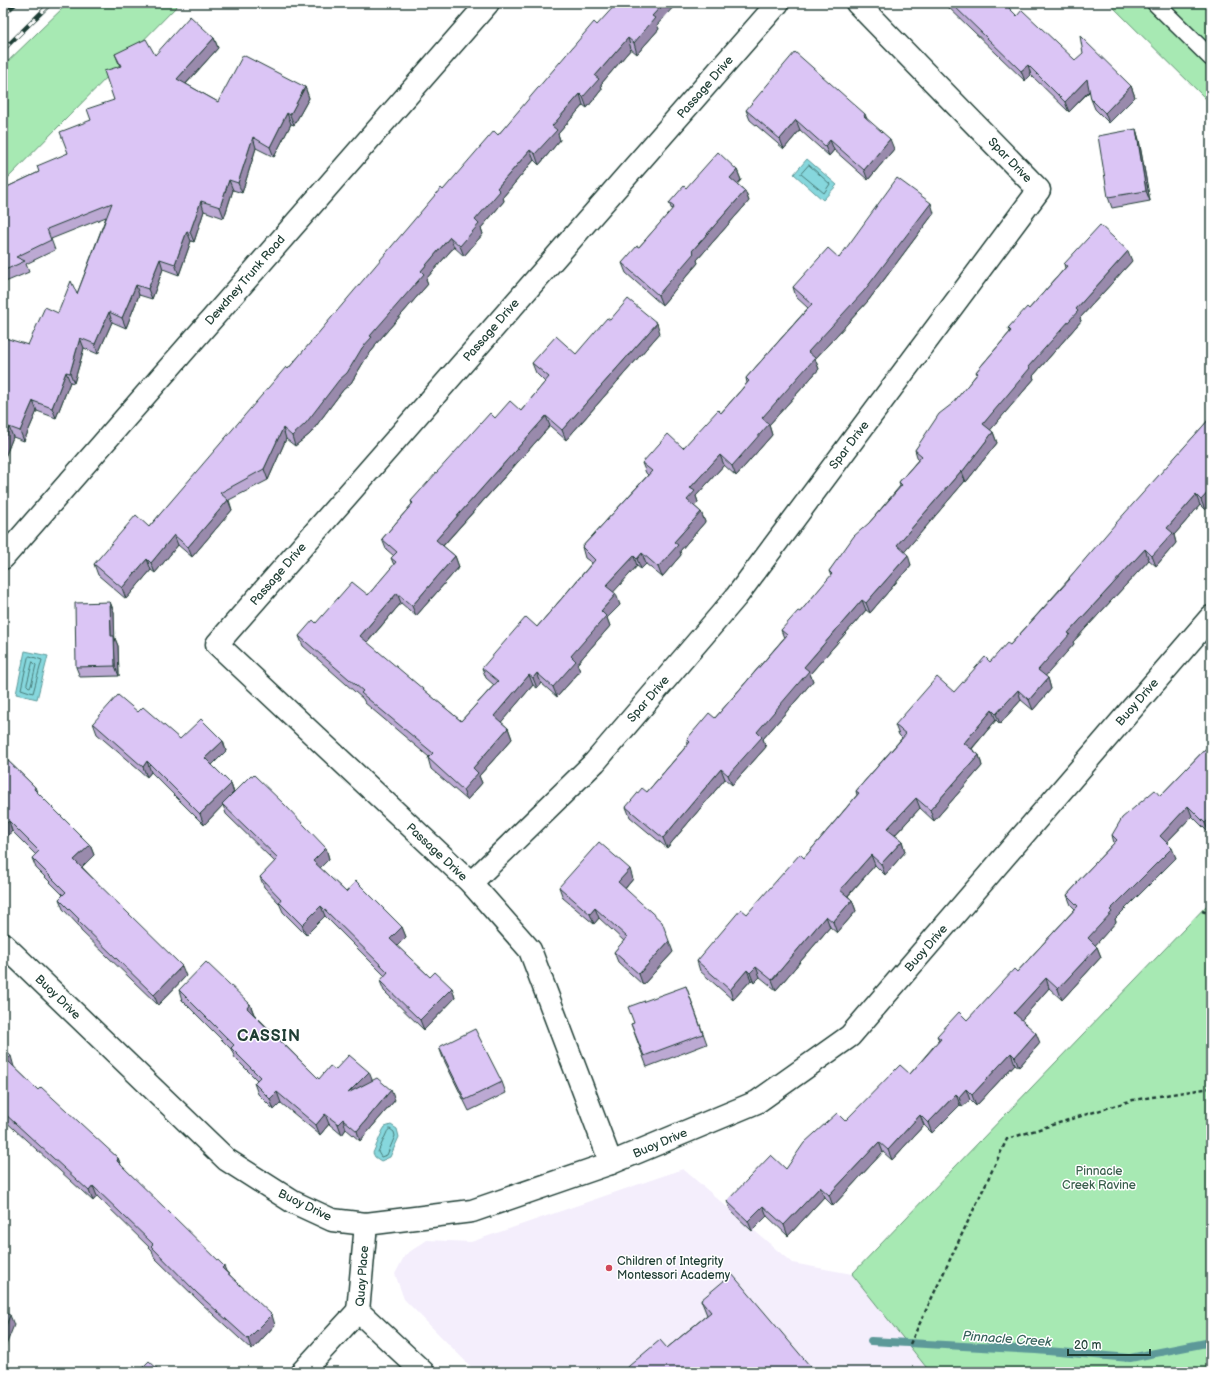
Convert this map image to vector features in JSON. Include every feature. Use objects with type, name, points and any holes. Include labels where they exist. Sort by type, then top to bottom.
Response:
[{"type":"street","name":"Dewdney Trunk Road","points":[[3,558],[488,3]]},
{"type":"street","name":"Passage Drive","points":[[611,1163],[530,950],[471,884],[216,644],[778,3]]},
{"type":"street","name":"Spar Drive","points":[[471,884],[595,762],[736,597],[1039,190],[857,3]]},
{"type":"street","name":"Buoy Drive","points":[[3,944],[227,1160],[293,1202],[332,1220],[366,1224],[472,1211],[611,1163],[757,1102],[850,1036],[1211,617]]},
{"type":"street","name":"Quay Place","points":[[366,1224],[358,1311],[423,1372]]},
{"type":"street","points":[[302,1372],[358,1311]]},
{"type":"lane","points":[[1155,3],[1211,58]]},
{"type":"path","points":[[1202,911],[1211,914]]},
{"type":"path","points":[[910,1344],[1007,1139],[1133,1100],[1211,1088]]},
{"type":"shaded area","name":"Children of Integrity Montessori Academy","points":[[683,1169],[792,1263],[852,1274],[930,1372],[476,1372],[404,1299],[395,1274],[405,1255],[427,1240],[471,1242]]},
{"type":"green space","points":[[68,3],[180,3],[3,183],[3,66]]},
{"type":"green space","points":[[1109,3],[1211,3],[1211,104]]},
{"type":"green space","name":"Pinnacle Creek Ravine","points":[[1211,901],[1211,1372],[930,1372],[852,1274]]},
{"type":"water","points":[[807,159],[837,185],[823,200],[794,174]]},
{"type":"water","points":[[25,651],[48,656],[37,699],[16,694]]},
{"type":"water","points":[[391,1125],[397,1129],[399,1137],[390,1157],[381,1161],[375,1157],[373,1153],[383,1130],[385,1127]]},
{"type":"building","points":[[617,3],[664,3],[652,16],[655,18],[634,43],[628,38],[595,76],[599,79],[583,97],[580,94],[552,126],[557,130],[535,154],[530,150],[497,188],[500,191],[475,220],[479,224],[460,246],[450,237],[421,271],[424,274],[370,336],[372,337],[362,348],[347,373],[339,380],[306,423],[292,436],[283,428],[264,469],[220,493],[228,500],[188,547],[174,535],[151,563],[147,559],[122,588],[94,564],[136,515],[149,527],[286,367],[288,369],[441,188],[443,190],[494,131],[498,135],[594,22],[597,25]]},
{"type":"building","points":[[951,3],[1004,3],[1017,16],[1022,10],[1075,60],[1083,53],[1080,36],[1131,86],[1105,113],[1091,99],[1087,79],[1065,102],[1028,65],[1021,71]]},
{"type":"building","points":[[190,16],[214,38],[177,79],[218,102],[243,55],[305,87],[290,115],[287,113],[270,147],[253,137],[238,183],[229,180],[220,207],[201,201],[190,232],[187,231],[175,264],[160,259],[148,289],[136,285],[122,318],[109,312],[95,344],[80,338],[70,373],[66,372],[52,408],[33,401],[20,431],[9,427],[3,443],[3,344],[5,338],[28,345],[45,307],[58,313],[71,281],[77,294],[112,203],[47,229],[51,240],[16,257],[25,261],[3,271],[3,189],[39,172],[37,166],[68,153],[60,132],[91,120],[87,109],[114,100],[104,71],[121,66],[115,54],[146,39],[155,55]]},
{"type":"building","points":[[795,52],[865,114],[864,116],[890,139],[864,170],[830,140],[825,146],[796,120],[780,139],[746,110]]},
{"type":"building","points":[[1136,129],[1146,191],[1108,197],[1098,136]]},
{"type":"building","points":[[718,152],[737,170],[730,178],[745,191],[692,251],[694,253],[658,295],[622,263],[637,246],[639,247],[674,207],[669,203],[684,186],[686,188]]},
{"type":"building","points":[[897,178],[931,203],[864,291],[808,352],[815,358],[762,418],[769,424],[732,466],[720,455],[690,488],[695,491],[687,500],[701,512],[674,542],[678,545],[658,567],[642,553],[637,559],[634,556],[606,586],[616,594],[601,611],[606,616],[571,656],[576,661],[553,687],[537,673],[533,678],[529,675],[494,716],[508,728],[473,768],[478,773],[463,790],[428,758],[433,753],[361,693],[363,691],[299,636],[313,620],[316,623],[352,582],[368,595],[396,562],[391,558],[397,552],[382,539],[413,503],[411,501],[490,413],[495,418],[510,401],[521,411],[549,377],[532,363],[556,336],[576,354],[607,318],[610,320],[628,299],[657,323],[562,430],[546,416],[436,540],[455,556],[412,606],[397,593],[360,636],[461,721],[498,681],[482,668],[526,617],[537,627],[595,560],[582,547],[652,471],[642,463],[668,434],[683,448],[718,410],[721,413],[749,381],[746,378],[812,304],[793,287],[828,248],[839,258]]},
{"type":"building","points":[[1100,225],[1128,251],[1076,309],[1078,311],[1028,367],[1030,368],[983,424],[993,432],[962,472],[961,471],[897,545],[908,555],[866,603],[862,600],[804,667],[809,671],[757,732],[762,737],[728,775],[721,769],[663,838],[626,807],[642,788],[647,792],[690,742],[687,739],[709,713],[715,718],[787,635],[781,630],[798,611],[800,612],[832,574],[829,571],[854,536],[869,523],[902,485],[899,482],[922,456],[915,450],[939,414],[952,404],[978,373],[976,372],[1011,331],[1008,328],[1027,307],[1029,309],[1067,266],[1064,264]]},
{"type":"building","points":[[1211,417],[1211,489],[1201,500],[1196,495],[1167,528],[1173,533],[1152,556],[1145,549],[1068,633],[1070,634],[1038,670],[1048,678],[1029,700],[1018,690],[996,714],[992,710],[964,743],[979,755],[930,810],[916,798],[887,829],[902,841],[881,864],[871,855],[840,890],[852,900],[833,922],[826,916],[772,980],[756,967],[750,973],[747,970],[730,990],[697,961],[741,909],[747,914],[800,854],[804,858],[859,793],[856,791],[906,734],[895,725],[937,677],[954,692],[985,657],[990,662],[1007,643],[1010,645],[1070,579],[1069,578],[1116,523]]},
{"type":"building","points":[[110,602],[111,636],[114,636],[115,666],[76,667],[75,603]]},
{"type":"building","points":[[118,695],[138,712],[143,707],[180,739],[201,719],[223,741],[205,758],[231,784],[200,814],[147,761],[143,767],[93,723]]},
{"type":"building","points":[[1211,743],[1211,817],[1205,823],[1188,806],[1160,836],[1172,848],[1110,910],[1112,912],[1088,938],[1097,947],[1058,989],[1046,978],[1014,1013],[1036,1033],[1015,1057],[1011,1053],[972,1095],[966,1089],[959,1097],[956,1094],[928,1123],[920,1115],[888,1150],[879,1142],[829,1195],[820,1187],[784,1225],[763,1206],[748,1221],[727,1201],[771,1155],[786,1169],[804,1143],[837,1113],[845,1121],[900,1065],[910,1074],[941,1039],[937,1036],[959,1012],[967,1020],[1014,969],[1017,972],[1078,906],[1067,895],[1078,883],[1077,882],[1117,840],[1112,835],[1122,818],[1155,790],[1160,796]]},
{"type":"building","points":[[3,756],[35,787],[34,789],[90,845],[74,860],[182,966],[154,995],[78,921],[79,919],[59,899],[66,892],[32,858],[39,851],[9,821],[3,826]]},
{"type":"building","points":[[251,775],[254,775],[285,805],[326,848],[313,861],[346,892],[356,881],[402,927],[390,939],[430,977],[435,972],[452,988],[420,1020],[380,981],[388,972],[321,906],[302,925],[279,902],[281,899],[260,877],[278,858],[222,804]]},
{"type":"building","points":[[599,842],[630,869],[618,882],[662,922],[669,941],[639,974],[614,952],[627,937],[595,908],[590,914],[559,887]]},
{"type":"building","points":[[206,962],[250,1004],[247,1008],[319,1079],[330,1066],[335,1070],[349,1055],[369,1072],[348,1093],[377,1078],[391,1090],[357,1131],[343,1119],[338,1124],[325,1114],[316,1125],[277,1092],[270,1099],[254,1083],[260,1077],[231,1048],[234,1045],[179,990]]},
{"type":"building","points":[[686,986],[703,1034],[644,1056],[631,1024],[634,1023],[628,1007]]},
{"type":"building","points":[[475,1029],[502,1082],[465,1100],[439,1047]]},
{"type":"building","points":[[3,1049],[11,1056],[7,1060],[38,1090],[41,1087],[118,1158],[117,1161],[224,1266],[222,1268],[272,1315],[248,1339],[197,1293],[151,1246],[153,1244],[93,1186],[89,1191],[3,1112]]},
{"type":"building","name":"Children of Integrity Montessori Academy","points":[[732,1274],[815,1372],[623,1371],[660,1340],[667,1348],[711,1312],[701,1300]]},
{"type":"building","points":[[3,1312],[10,1315],[3,1333]]},
{"type":"building","points":[[149,1361],[161,1372],[138,1372]]},
{"type":"waterway","name":"Pinnacle Creek","points":[[871,1341],[1036,1350],[1130,1358],[1211,1342]]},
{"type":"railway","points":[[3,15],[16,3]]},
{"type":"railway","points":[[3,50],[51,3]]},
{"type":"place","name":"Children of Integrity Montessori Academy","points":[[609,1268]]},
{"type":"district","name":"CASSIN","points":[[269,1035]]}]
